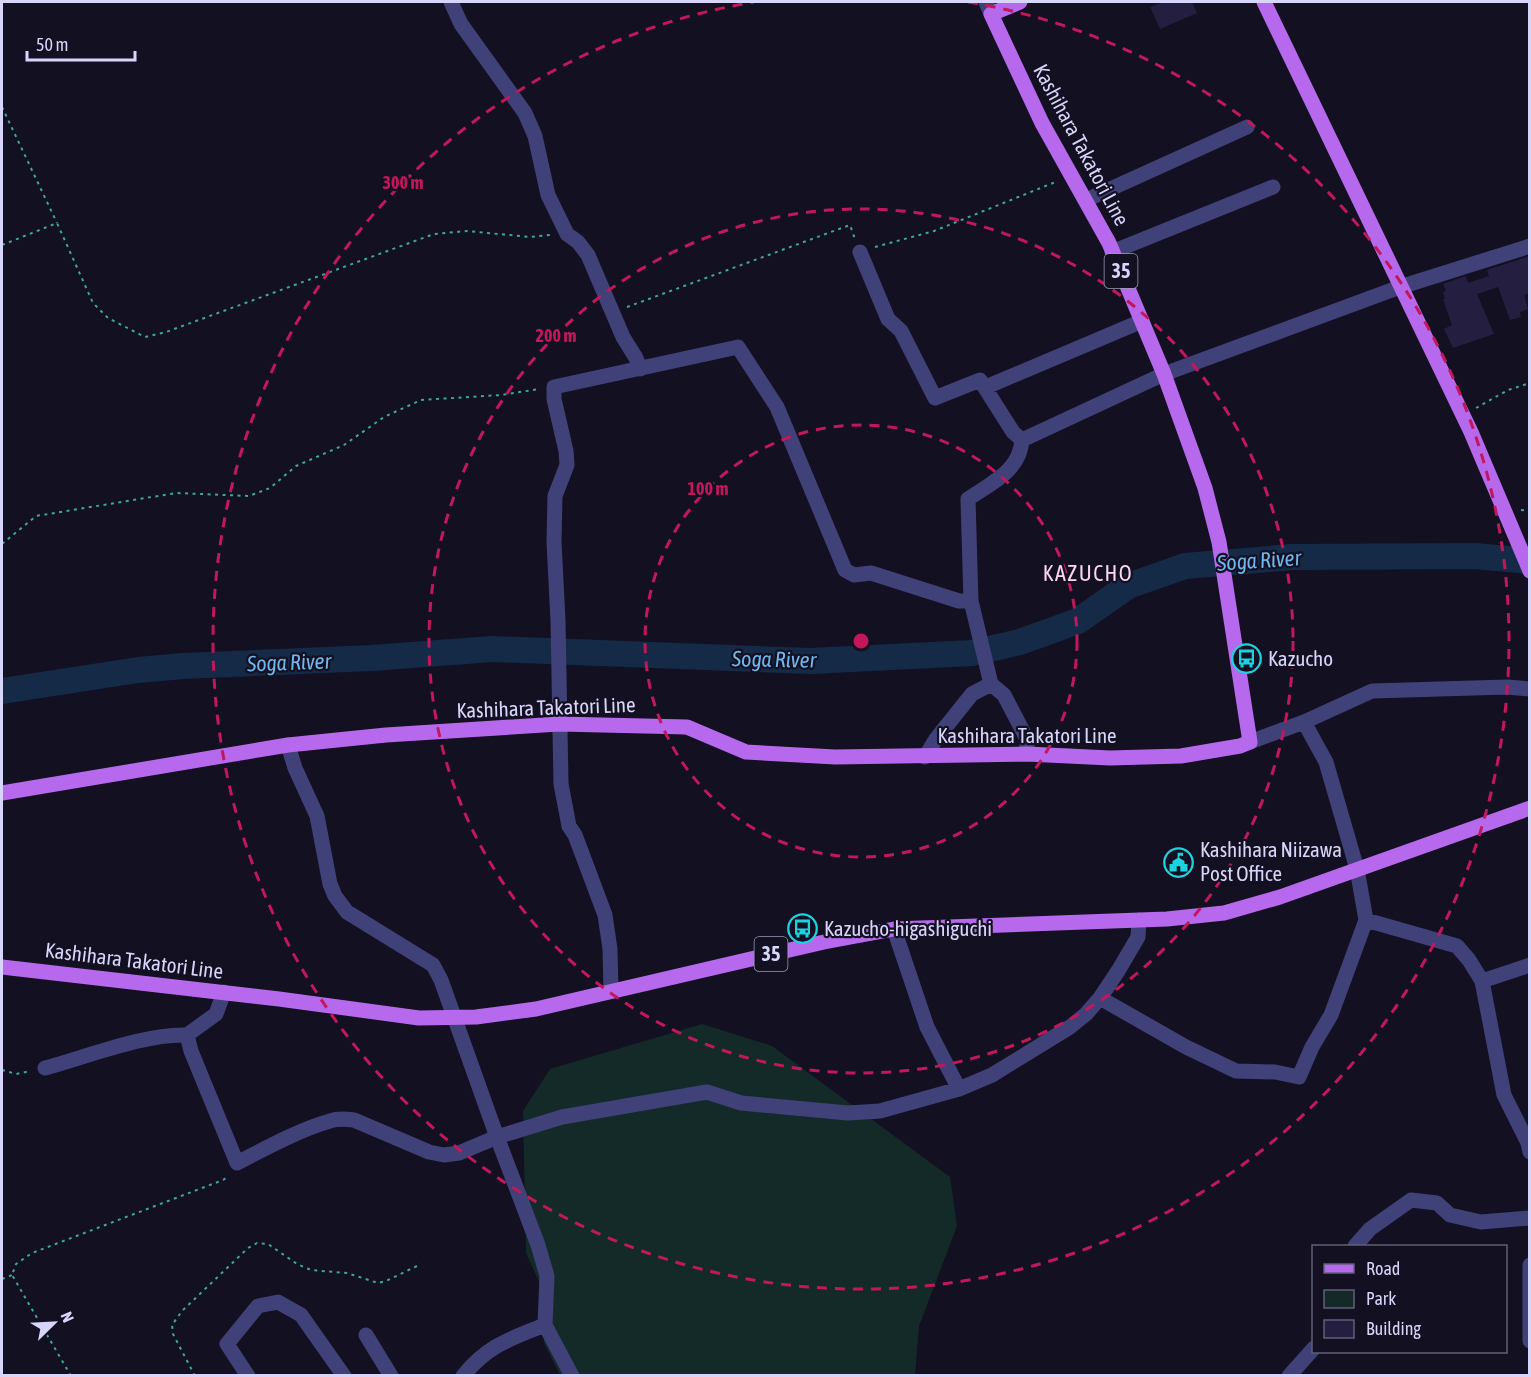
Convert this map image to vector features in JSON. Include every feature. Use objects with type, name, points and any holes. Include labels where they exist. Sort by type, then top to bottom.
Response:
[{"type":"main road","name":"Kashihara Takatori Line","points":[[2,793],[288,744],[559,724],[687,727],[746,752],[835,757],[1027,754],[1110,758],[1181,756],[1240,746],[1250,742],[1218,542],[1205,488],[1164,374],[1112,252],[1086,200],[1042,123],[988,8],[1020,2]]},
{"type":"main road","points":[[1264,2],[1463,415],[1530,571]]},
{"type":"main road","name":"Kashihara Takatori Line","points":[[2,967],[224,992],[419,1018],[453,1018],[536,1009],[824,942],[894,929],[1139,920],[1233,911],[1280,897],[1530,808]]},
{"type":"street","points":[[452,2],[461,24],[525,113],[535,136],[548,195],[567,234],[578,242],[588,255],[623,337],[640,369]]},
{"type":"street","points":[[1086,200],[1247,127]]},
{"type":"street","points":[[1112,252],[1273,187]]},
{"type":"street","points":[[1022,440],[1164,374],[1400,287],[1530,246]]},
{"type":"street","points":[[860,252],[888,320],[901,331],[935,398],[980,380],[1013,432],[1022,440]]},
{"type":"street","points":[[986,387],[1142,321]]},
{"type":"street","points":[[611,992],[610,949],[605,915],[575,835],[569,826],[561,784],[554,542],[555,496],[567,465],[554,399],[554,387],[738,347],[777,407],[845,570],[854,575],[871,573],[959,601],[971,601]]},
{"type":"street","points":[[1022,440],[1021,451],[1011,469],[968,499],[971,601],[990,681],[1004,695],[1027,739],[1027,754]]},
{"type":"street","points":[[925,757],[936,739],[972,694],[990,681]]},
{"type":"street","points":[[1250,742],[1304,722],[1372,691],[1507,687],[1530,689]]},
{"type":"street","points":[[1100,998],[1186,1047],[1236,1071],[1275,1072],[1299,1077],[1312,1047],[1331,1016],[1366,920],[1357,869],[1326,762],[1304,722]]},
{"type":"street","points":[[288,744],[295,768],[317,816],[330,884],[335,896],[347,912],[433,966],[441,980],[538,1245],[547,1276],[545,1325],[572,1376]]},
{"type":"street","points":[[187,1035],[191,1052],[237,1163],[332,1120],[354,1120],[429,1152],[444,1155],[459,1153],[497,1137],[562,1117],[707,1092],[741,1103],[848,1113],[880,1111],[959,1089],[992,1076],[1070,1027],[1100,998],[1138,937],[1139,920]]},
{"type":"street","points":[[1366,920],[1457,946],[1469,960],[1482,981],[1504,1095],[1529,1146]]},
{"type":"street","points":[[894,929],[927,1027],[959,1089]]},
{"type":"street","points":[[1482,981],[1530,965]]},
{"type":"street","points":[[45,1068],[147,1039],[175,1034],[187,1035],[216,1014],[224,992]]},
{"type":"street","points":[[1356,1245],[1370,1228],[1411,1200],[1437,1203],[1450,1215],[1481,1222],[1530,1218]]},
{"type":"street","points":[[1530,1264],[1530,1341]]},
{"type":"street","points":[[249,1376],[227,1344],[258,1306],[278,1302],[301,1315],[344,1376]]},
{"type":"street","points":[[463,1376],[472,1364],[497,1344],[545,1325]]},
{"type":"street","points":[[366,1335],[391,1376]]},
{"type":"street","points":[[1289,1376],[1312,1350]]},
{"type":"path","points":[[2,107],[93,303],[108,318],[144,337],[166,332],[434,234],[467,231],[530,237],[567,234]]},
{"type":"path","points":[[613,313],[850,225],[860,252],[934,231],[1072,176]]},
{"type":"path","points":[[2,244],[57,223]]},
{"type":"path","points":[[1463,415],[1508,390],[1530,383]]},
{"type":"path","points":[[2,544],[36,516],[177,493],[249,496],[270,488],[296,466],[344,445],[384,417],[421,400],[501,395],[554,387]]},
{"type":"path","points":[[2,1070],[16,1074],[45,1068]]},
{"type":"path","points":[[2,1279],[12,1275],[16,1264],[32,1253],[223,1180],[232,1174],[237,1163]]},
{"type":"path","points":[[195,1376],[173,1334],[172,1325],[190,1303],[248,1248],[257,1243],[267,1244],[297,1264],[311,1270],[347,1273],[378,1283],[421,1264]]},
{"type":"path","points":[[12,1275],[72,1376]]},
{"type":"green space","points":[[702,1024],[772,1046],[950,1177],[957,1226],[919,1326],[915,1375],[560,1375],[544,1343],[546,1297],[526,1253],[523,1111],[550,1069]]},
{"type":"building","points":[[1164,2],[1192,2],[1197,13],[1160,29],[1150,7]]},
{"type":"building","points":[[1530,256],[1530,293],[1524,295],[1528,309],[1520,312],[1521,317],[1510,320],[1498,287],[1477,294],[1494,334],[1453,348],[1444,329],[1452,325],[1443,299],[1445,299],[1443,292],[1446,291],[1443,284],[1466,276],[1468,283],[1489,276],[1487,270]]},
{"type":"waterway","name":"Soga River","points":[[2,691],[138,670],[183,666],[372,658],[492,649],[811,661],[972,653],[1020,642],[1078,621],[1128,586],[1185,566],[1292,557],[1475,556],[1530,561]]},
{"type":"place","name":"Kazucho","points":[[1247,659]]},
{"type":"place","name":"Kashihara Niizawa Post Office","points":[[1179,862]]},
{"type":"place","name":"Kazucho-higashiguchi","points":[[803,929]]},
{"type":"district","name":"KAZUCHO","points":[[1088,573]]}]
